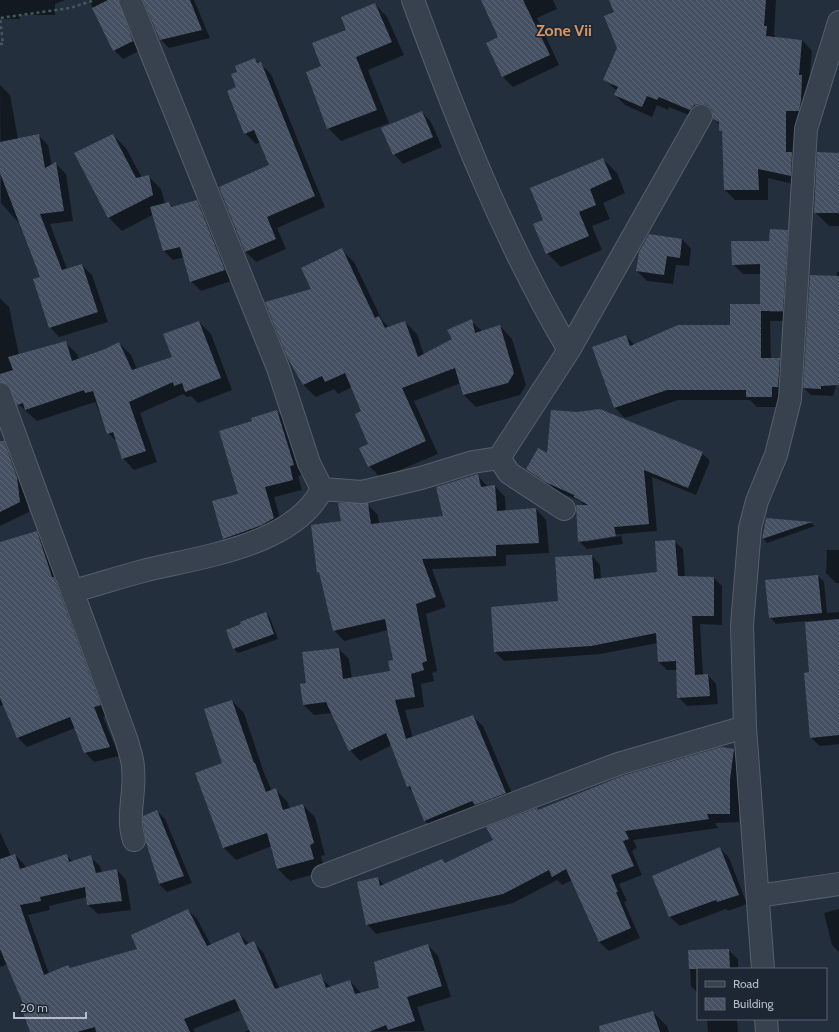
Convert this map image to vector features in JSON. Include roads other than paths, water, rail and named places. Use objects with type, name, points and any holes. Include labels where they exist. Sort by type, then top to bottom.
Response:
[{"type":"street","points":[[130,0],[278,368],[309,463],[322,489]]},
{"type":"street","points":[[413,0],[449,98],[498,215],[540,300],[569,350]]},
{"type":"street","points":[[763,968],[745,727],[742,625],[750,528],[757,501],[776,455],[790,399],[806,128],[839,22]]},
{"type":"street","points":[[322,489],[362,492],[421,478],[473,462],[499,458],[569,350],[701,116]]},
{"type":"street","points":[[0,394],[6,427],[73,592],[127,741],[134,768],[130,815],[130,830],[134,840]]},
{"type":"street","points":[[499,458],[509,473],[564,509]]},
{"type":"street","points":[[73,592],[142,571],[215,555],[262,539],[293,524],[316,502],[322,489]]},
{"type":"street","points":[[323,876],[618,764],[745,727]]},
{"type":"street","points":[[758,896],[839,884]]},
{"type":"street","points":[[766,1020],[767,1032]]},
{"type":"district","name":"Zone Vii","points":[[564,30]]}]
